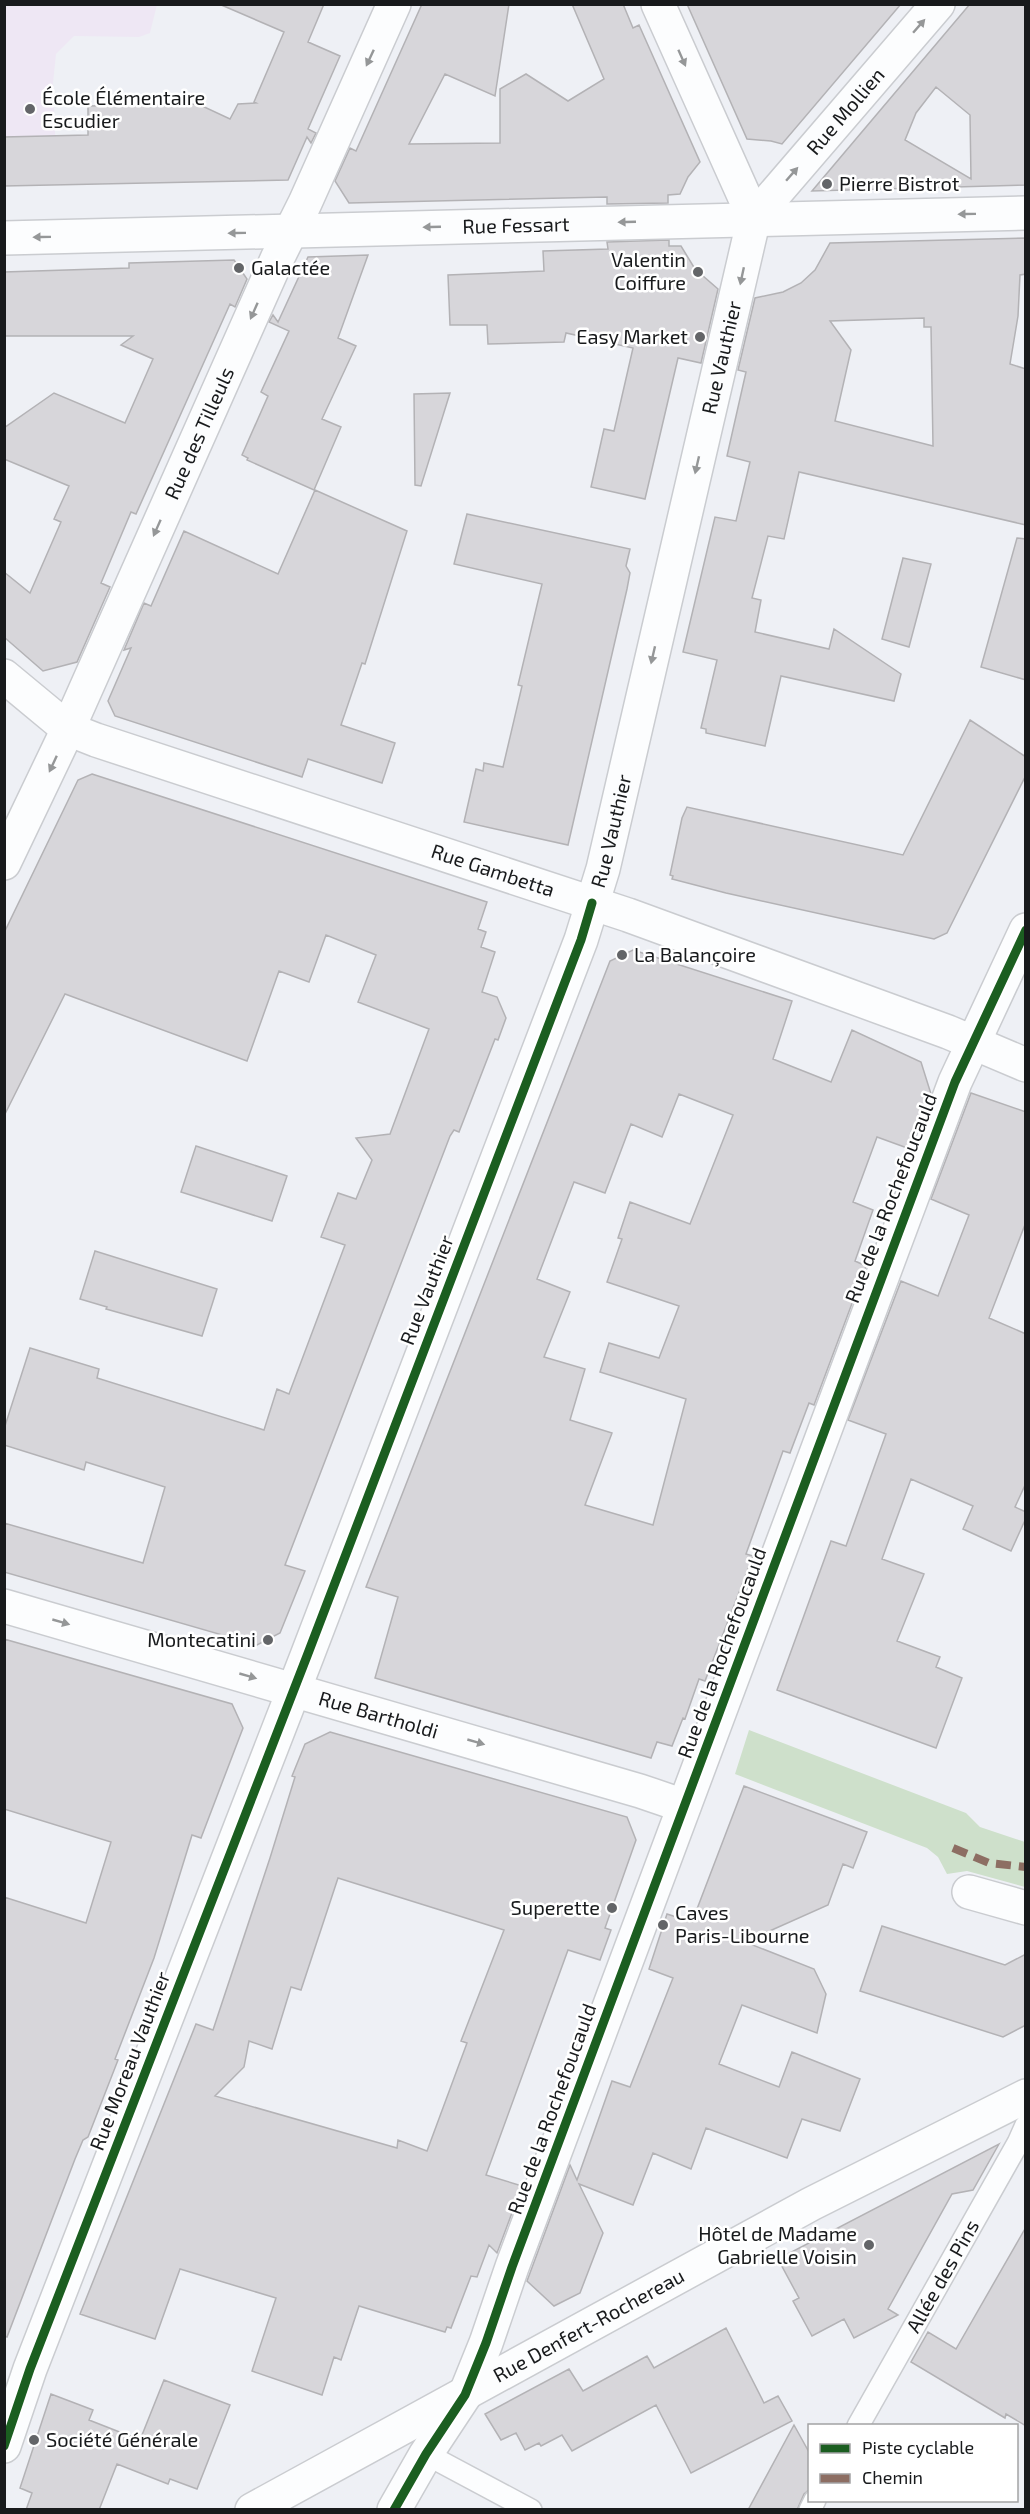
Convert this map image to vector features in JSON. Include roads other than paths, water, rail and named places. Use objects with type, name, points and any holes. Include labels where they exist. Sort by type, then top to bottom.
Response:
[{"type":"street","name":"Rue des Tilleuls","points":[[4,863],[69,729],[290,231],[305,203],[394,4]]},
{"type":"street","points":[[658,4],[754,218]]},
{"type":"street","name":"Rue Mollien","points":[[754,218],[938,4]]},
{"type":"street","name":"Rue Fessart","points":[[4,238],[1026,213]]},
{"type":"street","name":"Rue Vauthier","points":[[294,1690],[576,951],[592,903],[605,858],[754,218]]},
{"type":"street","name":"Rue Gambetta","points":[[4,676],[69,729],[107,744],[592,903],[973,1042],[1026,1065]]},
{"type":"street","name":"Rue de la Rochefoucauld","points":[[394,2510],[426,2454],[465,2395],[486,2343],[954,1082],[1026,930]]},
{"type":"street","name":"Rue Bartholdi","points":[[4,1606],[684,1806]]},
{"type":"street","name":"Rue Moreau Vauthier","points":[[4,2446],[17,2371],[294,1690]]},
{"type":"street","points":[[969,1892],[1026,1908]]},
{"type":"street","name":"Rue Denfert-Rochereau","points":[[252,2510],[811,2204],[1026,2096]]},
{"type":"lane","name":"Allée des Pins","points":[[859,2424],[1026,2125]]},
{"type":"lane","points":[[426,2454],[531,2510]]},
{"type":"place","name":"École Élémentaire Escudier","points":[[30,109]]},
{"type":"place","name":"Pierre Bistrot","points":[[827,184]]},
{"type":"place","name":"Galactée","points":[[239,268]]},
{"type":"place","name":"Valentin Coiffure","points":[[698,272]]},
{"type":"place","name":"Easy Market","points":[[700,337]]},
{"type":"place","name":"La Balançoire","points":[[622,955]]},
{"type":"place","name":"Montecatini","points":[[268,1640]]},
{"type":"place","name":"Superette","points":[[612,1908]]},
{"type":"place","name":"Caves Paris-Libourne","points":[[663,1925]]},
{"type":"place","name":"Hôtel de Madame Gabrielle Voisin","points":[[869,2245]]},
{"type":"place","name":"Société Générale","points":[[34,2440]]}]
